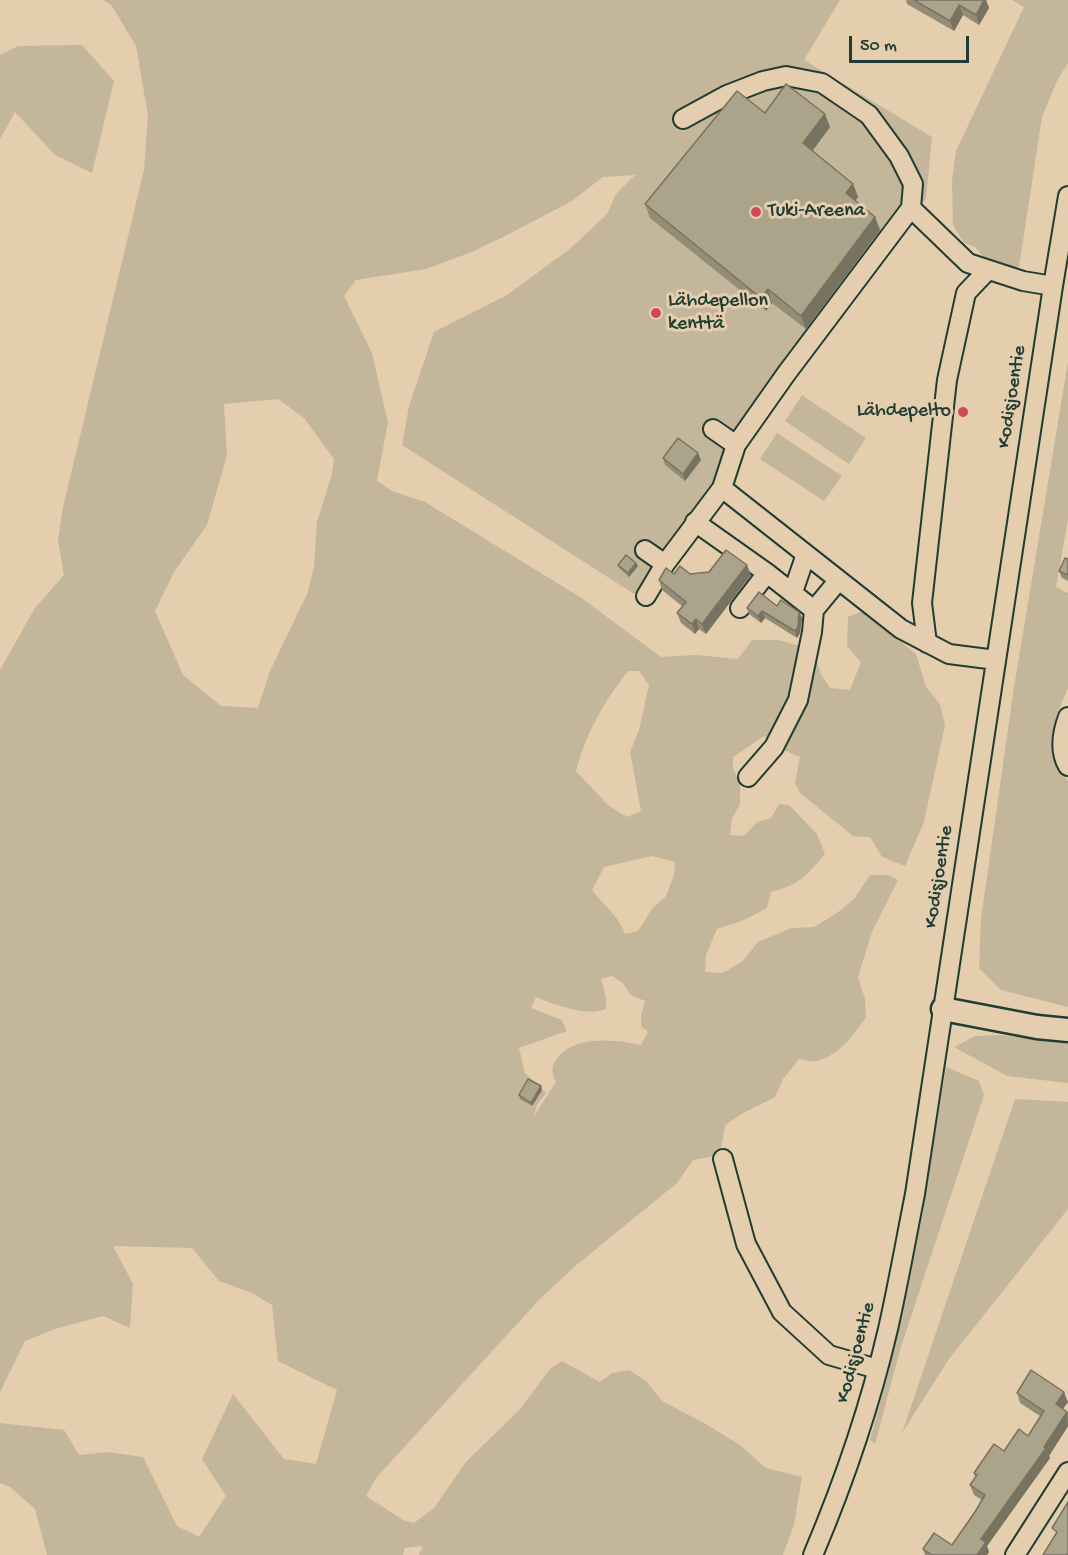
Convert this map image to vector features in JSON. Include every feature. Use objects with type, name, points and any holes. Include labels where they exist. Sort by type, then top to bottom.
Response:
[{"type":"main road","points":[[943,1009],[1037,1027],[1068,1030]]},
{"type":"street","points":[[646,596],[665,564],[722,488],[736,445],[786,374],[911,208],[913,184],[899,156],[869,115],[822,83],[786,76],[763,81],[727,95],[683,118]]},
{"type":"street","name":"Kodisjoentie","points":[[813,1555],[856,1443],[877,1369],[888,1329],[915,1194],[1068,196]]},
{"type":"street","points":[[911,208],[968,263],[1023,281],[1053,286]]},
{"type":"street","points":[[927,644],[922,603],[947,380],[966,293],[988,270]]},
{"type":"street","points":[[713,429],[736,445]]},
{"type":"street","points":[[722,488],[902,629],[949,654],[996,660]]},
{"type":"street","points":[[695,522],[793,592],[814,610]]},
{"type":"street","points":[[645,550],[665,564]]},
{"type":"street","points":[[793,592],[806,554]]},
{"type":"street","points":[[740,608],[767,573]]},
{"type":"street","points":[[748,777],[774,747],[798,700],[812,632],[814,610],[838,581]]},
{"type":"street","points":[[1068,717],[1064,728],[1062,748],[1068,766]]},
{"type":"street","points":[[723,1159],[746,1244],[782,1312],[829,1355],[877,1369]]},
{"type":"street","points":[[1015,1555],[1068,1472]]},
{"type":"shaded area","points":[[104,0],[840,0],[804,60],[932,137],[926,198],[782,394],[730,457],[634,594],[402,445],[409,406],[434,332],[507,295],[571,248],[607,214],[616,194],[635,175],[603,177],[572,201],[472,252],[426,269],[356,280],[344,296],[372,353],[388,422],[377,481],[392,491],[425,502],[580,597],[661,657],[696,655],[738,659],[752,640],[778,640],[813,649],[821,674],[830,688],[850,690],[861,662],[847,646],[848,617],[863,611],[916,654],[926,687],[940,704],[945,725],[924,822],[905,866],[882,857],[870,837],[853,836],[800,793],[795,783],[800,757],[779,748],[771,739],[764,736],[733,757],[733,769],[740,782],[740,804],[732,819],[730,835],[744,836],[757,822],[771,818],[779,804],[789,805],[817,834],[825,854],[802,878],[789,886],[771,892],[767,908],[742,921],[717,929],[706,955],[705,972],[722,973],[742,962],[758,942],[792,928],[814,927],[854,899],[870,875],[889,875],[898,880],[872,932],[858,977],[865,999],[866,1017],[846,1043],[833,1054],[817,1061],[799,1059],[783,1079],[775,1097],[725,1125],[720,1155],[693,1160],[677,1183],[574,1267],[539,1300],[376,1478],[366,1496],[403,1520],[414,1523],[434,1508],[466,1462],[520,1409],[550,1369],[562,1361],[600,1382],[612,1373],[629,1370],[646,1381],[662,1401],[740,1445],[766,1468],[802,1477],[794,1525],[783,1555],[419,1555],[423,1546],[405,1548],[403,1555],[47,1555],[35,1509],[10,1487],[0,1483],[0,1423],[64,1430],[79,1455],[107,1452],[143,1457],[177,1526],[199,1537],[226,1496],[202,1459],[233,1394],[284,1459],[316,1464],[337,1390],[278,1361],[272,1305],[252,1293],[219,1281],[192,1248],[113,1246],[133,1284],[130,1328],[103,1316],[55,1329],[25,1341],[0,1392],[0,670],[35,608],[64,575],[58,540],[63,507],[144,170],[148,115],[136,46],[112,6]],"holes":[[[278,399],[304,418],[334,459],[332,474],[317,522],[314,568],[307,594],[270,671],[258,708],[221,706],[183,675],[155,611],[174,572],[207,525],[227,455],[224,404]],[[628,671],[639,671],[649,685],[639,730],[630,752],[641,811],[627,817],[609,806],[576,771],[590,731]],[[652,856],[675,862],[674,875],[666,896],[652,909],[638,931],[625,934],[615,916],[592,890],[604,867]],[[612,976],[622,982],[631,995],[645,1001],[641,1026],[648,1032],[641,1045],[597,1041],[586,1042],[567,1049],[554,1062],[553,1072],[556,1082],[534,1116],[537,1105],[546,1093],[525,1073],[519,1048],[567,1031],[562,1020],[531,1008],[536,997],[580,1011],[606,1009],[606,997],[601,979]]]},
{"type":"shaded area","points":[[1012,0],[1068,0],[1068,63],[1057,81],[1042,117],[1019,267],[1012,271],[988,263],[975,247],[964,243],[953,225],[952,181],[956,151],[1024,7]]},
{"type":"shaded area","points":[[82,45],[114,81],[92,173],[55,155],[15,112],[0,139],[0,55],[18,46]]},
{"type":"shaded area","points":[[1068,362],[1068,520],[1056,587],[1068,593],[1068,688],[1057,714],[1053,742],[1057,766],[1068,781],[1068,1007],[1001,990],[979,968],[981,919],[1014,687]]},
{"type":"shaded area","points":[[802,395],[866,438],[849,464],[785,421]]},
{"type":"shaded area","points":[[777,433],[842,476],[824,501],[760,459]]},
{"type":"shaded area","points":[[1002,1035],[1068,1044],[1068,1083],[1007,1076],[954,1047],[975,1036]]},
{"type":"shaded area","points":[[946,1067],[979,1081],[984,1095],[900,1350],[875,1444],[870,1440],[890,1367],[923,1211]]},
{"type":"shaded area","points":[[1015,1099],[1068,1102],[1068,1209],[949,1359],[902,1433]]},
{"type":"building","points":[[914,0],[984,0],[976,15],[959,5],[950,21]]},
{"type":"building","name":"Tuki-Areena","points":[[786,84],[825,114],[803,143],[853,184],[846,193],[875,217],[801,316],[768,289],[761,298],[645,204],[737,91],[765,113]]},
{"type":"building","points":[[678,438],[698,453],[683,474],[663,458]]},
{"type":"building","points":[[726,550],[747,565],[702,624],[696,619],[692,624],[677,613],[686,602],[659,580],[666,568],[674,574],[680,566],[690,574],[709,572]]},
{"type":"building","points":[[626,555],[636,563],[628,573],[618,565]]},
{"type":"building","points":[[1065,558],[1068,559],[1068,575],[1059,571]]},
{"type":"building","points":[[759,592],[777,606],[781,600],[799,612],[798,627],[795,631],[762,611],[758,616],[747,608]]},
{"type":"building","points":[[528,1079],[541,1086],[531,1103],[519,1095]]},
{"type":"building","points":[[1031,1370],[1064,1392],[1056,1404],[1067,1412],[1044,1447],[1046,1448],[981,1539],[986,1542],[977,1555],[932,1555],[923,1549],[934,1533],[952,1545],[985,1495],[970,1485],[977,1475],[974,1473],[994,1444],[1004,1451],[1019,1429],[1028,1436],[1044,1411],[1017,1393]]},
{"type":"building","points":[[1068,1502],[1068,1554],[1043,1555],[1057,1532],[1052,1528]]},
{"type":"place","name":"Tuki-Areena","points":[[756,212]]},
{"type":"place","name":"Lähdepellon kenttä","points":[[656,313]]},
{"type":"place","name":"Lähdepelto","points":[[963,412]]}]
